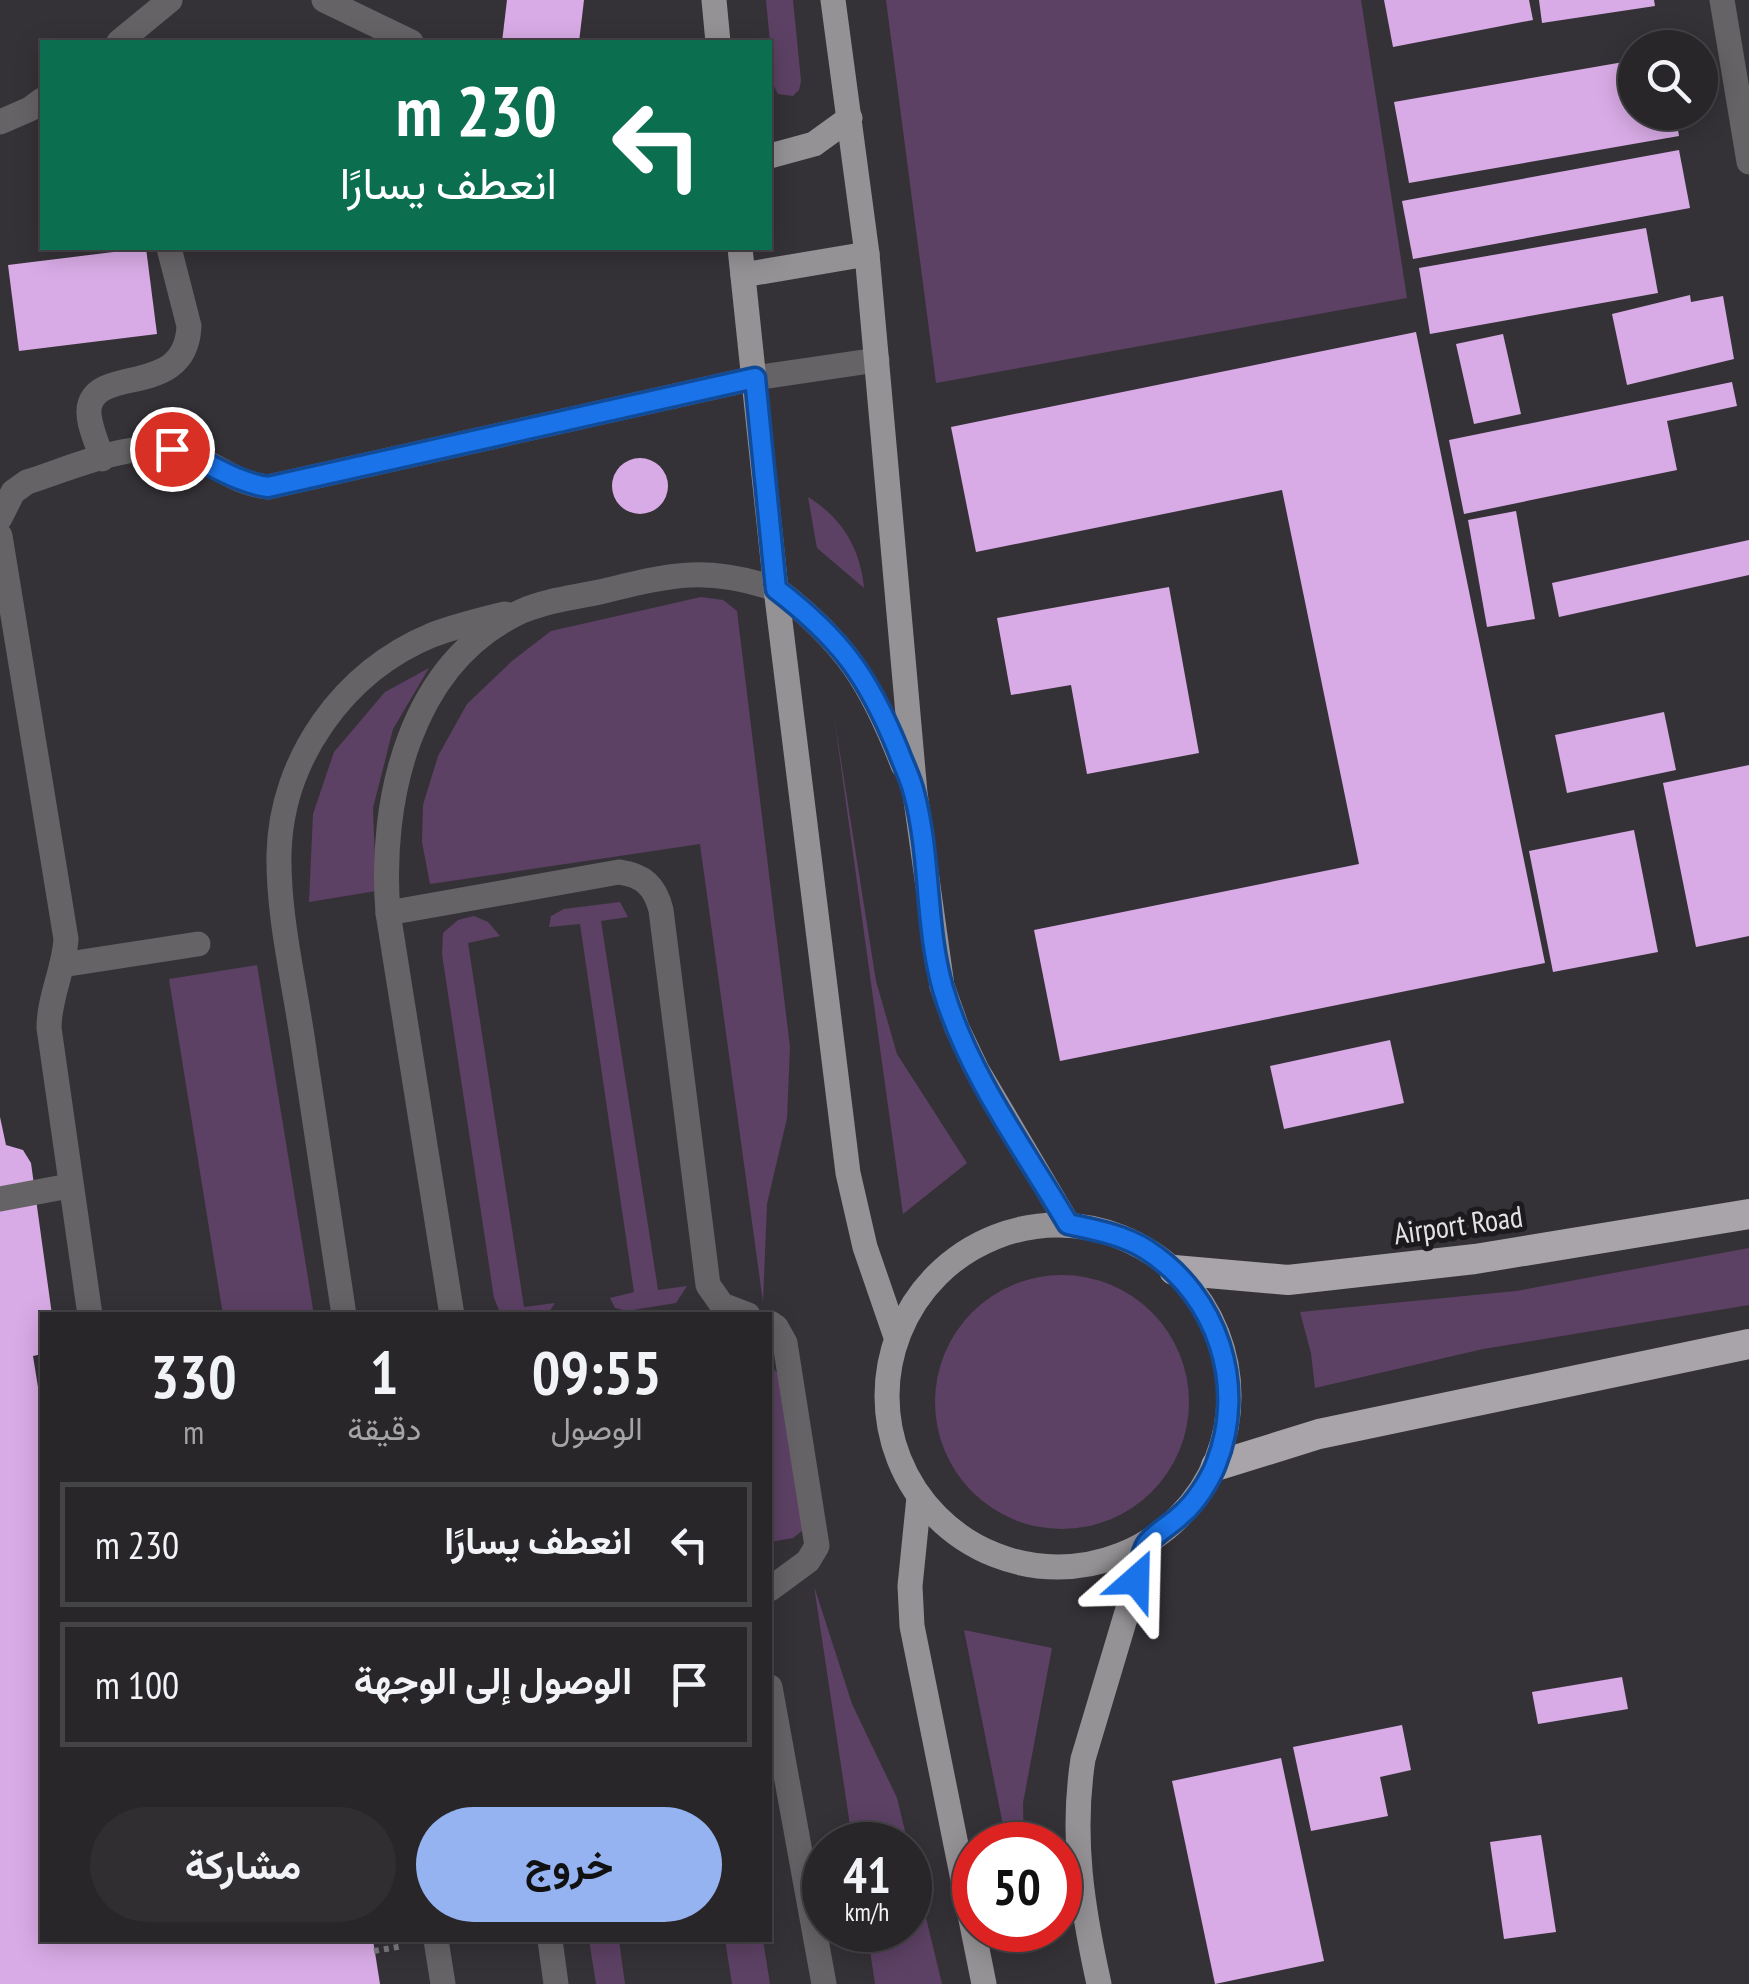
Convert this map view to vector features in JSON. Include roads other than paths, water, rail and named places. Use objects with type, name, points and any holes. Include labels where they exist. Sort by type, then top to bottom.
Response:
[{"type":"highway","name":"Airport Road","points":[[1174,1270],[1288,1280],[1475,1259],[1749,1214]]},
{"type":"highway","points":[[1216,1466],[1320,1434],[1749,1344]]},
{"type":"main road","points":[[714,0],[718,40]]},
{"type":"main road","points":[[833,0],[867,254],[914,793],[942,986],[977,1070],[1068,1224]]},
{"type":"main road","points":[[772,155],[814,144],[850,118]]},
{"type":"main road","points":[[740,250],[776,589],[848,1173],[865,1247],[896,1337]]},
{"type":"main road","points":[[743,276],[867,254]]},
{"type":"main road","points":[[776,589],[838,643],[863,676],[883,713],[914,793]]},
{"type":"main road","points":[[1068,1224],[1112,1233],[1145,1248],[1174,1270],[1207,1312],[1226,1362],[1229,1415],[1216,1466],[1187,1510],[1147,1544],[1100,1564],[1049,1569],[999,1558],[954,1534],[919,1497],[894,1447],[886,1392],[896,1337],[917,1298],[946,1266],[983,1241],[1025,1227],[1068,1224]]},
{"type":"main road","points":[[919,1497],[910,1586],[912,1626],[984,1984]]},
{"type":"main road","points":[[1099,1984],[1079,1880],[1079,1790],[1084,1759],[1147,1544]]},
{"type":"street","points":[[121,40],[148,9],[170,0]]},
{"type":"street","points":[[1722,0],[1749,162]]},
{"type":"street","points":[[337,1],[407,40]]},
{"type":"street","points":[[0,122],[40,102]]},
{"type":"street","points":[[102,459],[89,412],[93,397],[164,370],[184,352],[188,340],[189,326],[170,250]]},
{"type":"street","points":[[0,518],[13,492],[27,482],[152,447],[192,455],[247,484],[268,487],[755,378],[876,360]]},
{"type":"street","points":[[0,536],[66,939],[49,1011],[49,1028],[90,1312]]},
{"type":"street","points":[[344,1312],[282,898],[281,819],[293,778],[310,741],[333,708],[362,679],[428,636],[465,623],[676,574],[711,572],[776,589]]},
{"type":"street","points":[[452,1312],[388,913],[386,834],[402,756],[435,688],[486,632],[524,610]]},
{"type":"street","points":[[388,913],[619,872],[648,882],[661,910],[708,1285],[728,1312]]},
{"type":"street","points":[[62,965],[198,944]]},
{"type":"street","points":[[0,1199],[70,1186]]},
{"type":"street","points":[[772,1324],[785,1342],[816,1546],[808,1561],[772,1587]]},
{"type":"street","points":[[772,1571],[800,1566]]},
{"type":"street","points":[[772,1698],[824,1984]]},
{"type":"street","points":[[436,1942],[443,1984]]},
{"type":"street","points":[[550,1942],[556,1984]]}]
